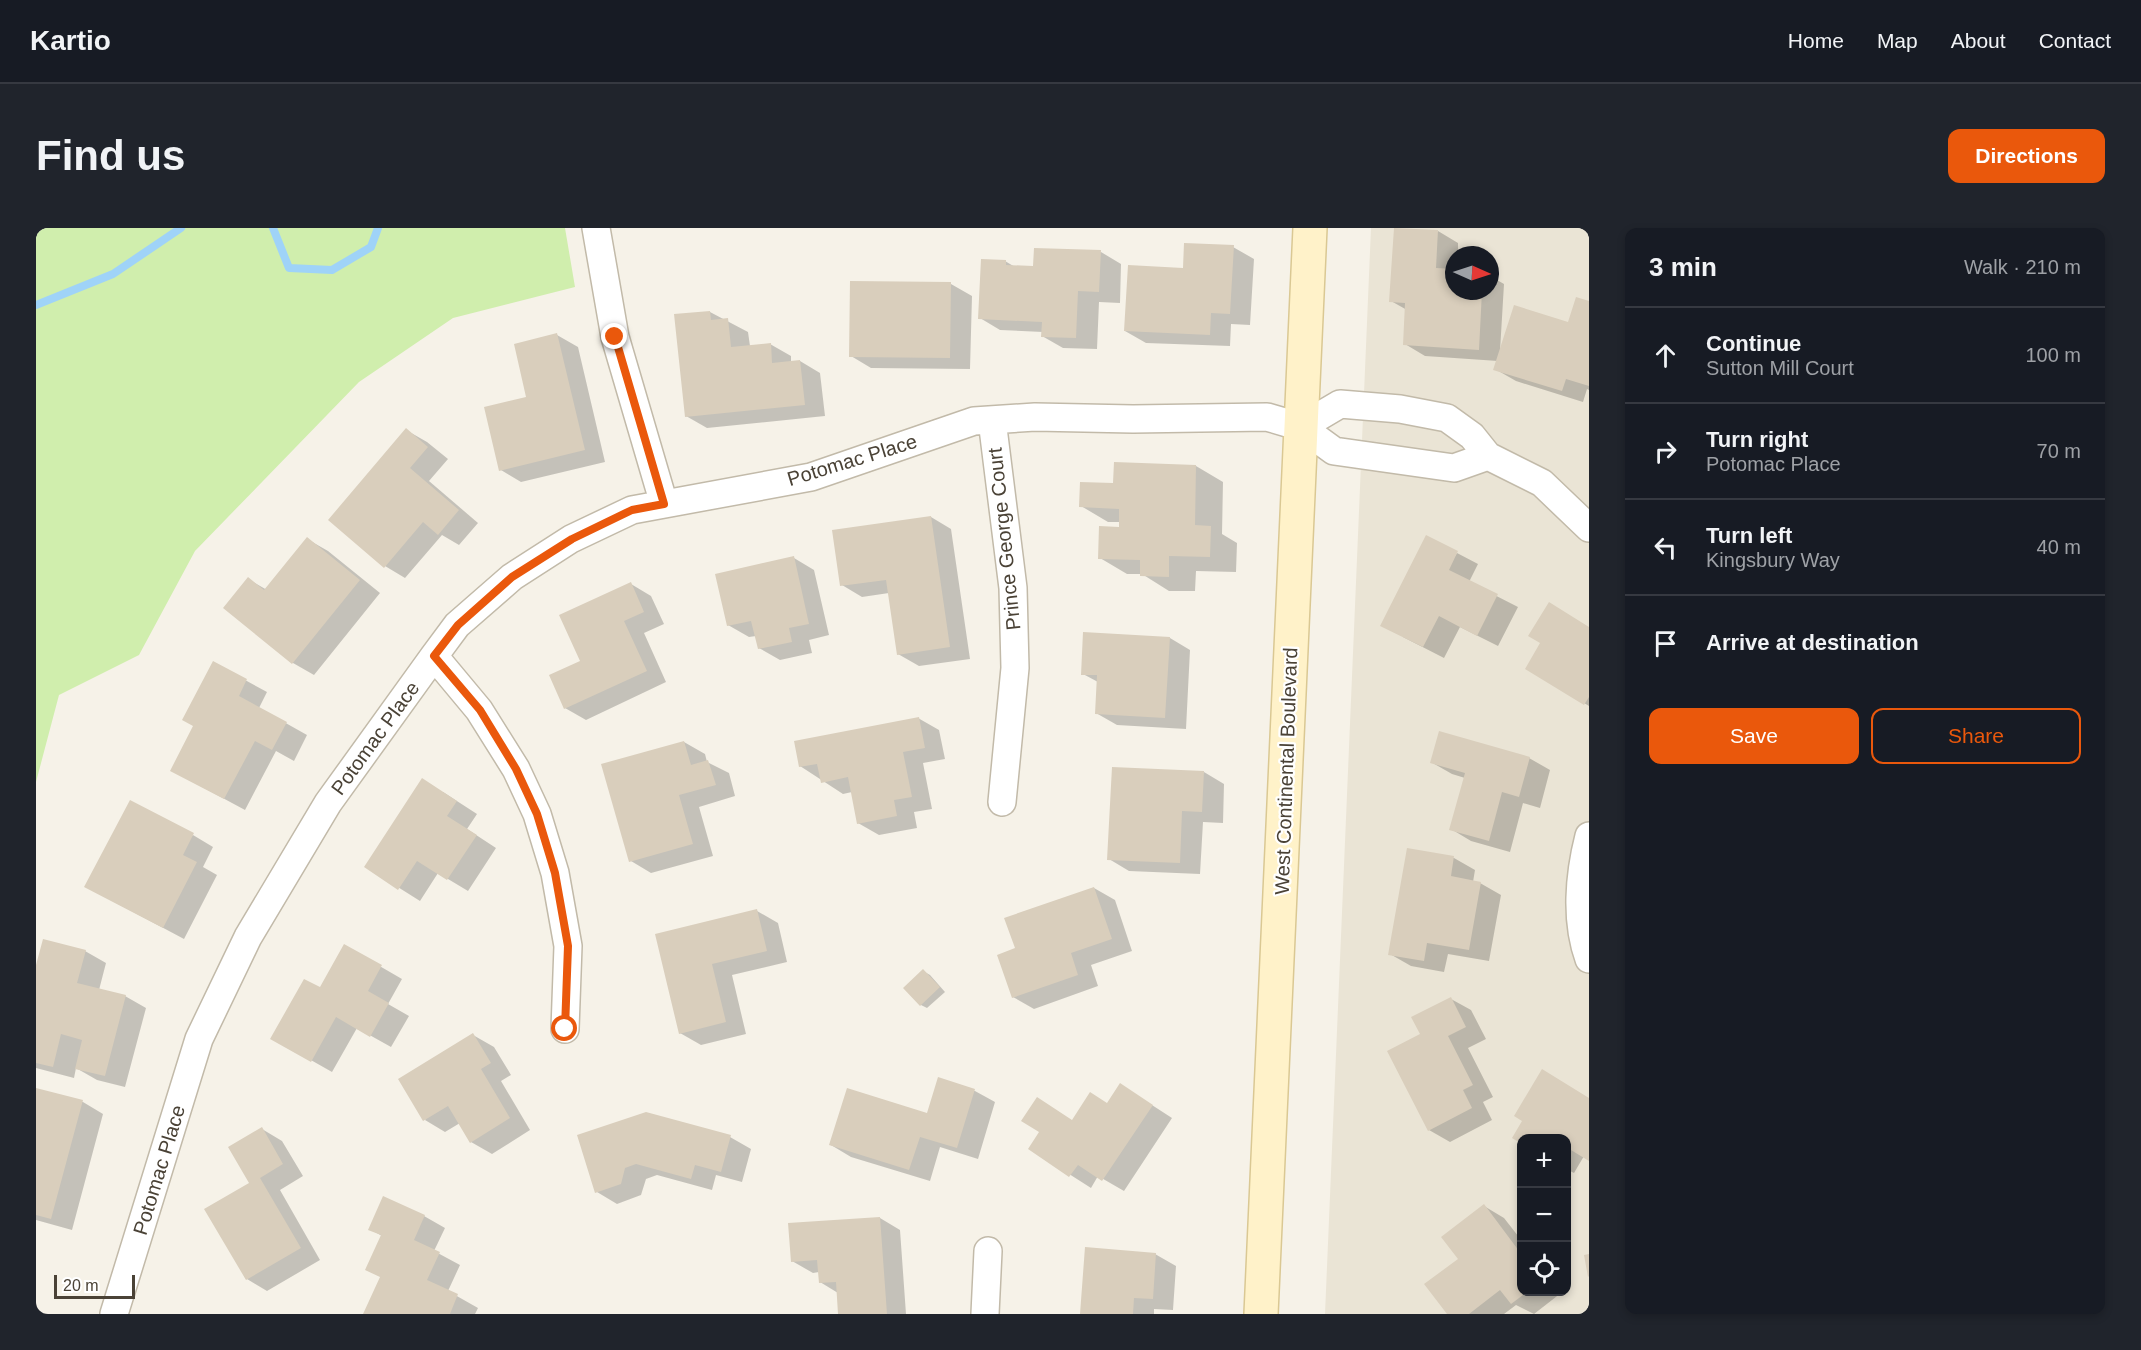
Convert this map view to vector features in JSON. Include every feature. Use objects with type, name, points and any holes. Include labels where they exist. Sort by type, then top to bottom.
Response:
[{"type":"main road","name":"West Continental Boulevard","points":[[1261,1314],[1310,228]]},
{"type":"street","points":[[596,228],[615,337],[664,504]]},
{"type":"street","points":[[1301,427],[1340,404],[1400,409],[1447,418],[1472,436],[1488,456],[1542,483],[1589,528]]},
{"type":"street","name":"Potomac Place","points":[[116,1313],[200,1040],[248,937],[328,803],[458,625],[512,577],[572,539],[632,510],[811,477],[974,421],[1035,417],[1133,419],[1267,417],[1301,427],[1334,451],[1454,468],[1488,456]]},
{"type":"street","name":"Prince George Court","points":[[992,420],[1013,588],[1015,668],[1002,802]]},
{"type":"street","points":[[434,656],[480,710],[516,769],[537,814],[555,873],[568,946],[565,1029]]},
{"type":"street","points":[[1589,836],[1582,860],[1580,904],[1584,946],[1589,959]]},
{"type":"street","points":[[985,1314],[988,1251]]},
{"type":"shaded area","points":[[1371,228],[1589,228],[1589,1314],[1325,1314]]},
{"type":"green space","points":[[36,228],[565,228],[575,287],[453,318],[359,382],[195,551],[139,655],[59,695],[36,782]]},
{"type":"building","points":[[1394,228],[1438,230],[1436,268],[1445,268],[1445,300],[1482,300],[1479,350],[1403,345],[1405,303],[1389,302]]},
{"type":"building","points":[[1184,243],[1234,245],[1230,314],[1211,313],[1210,335],[1124,331],[1128,265],[1183,268]]},
{"type":"building","points":[[1034,248],[1101,250],[1099,292],[1078,291],[1076,338],[1041,337],[1042,322],[978,319],[981,259],[1006,260],[1006,265],[1033,266]]},
{"type":"building","points":[[850,281],[951,282],[950,358],[849,357]]},
{"type":"building","points":[[1576,297],[1589,301],[1589,386],[1566,379],[1562,391],[1493,370],[1514,305],[1568,322]]},
{"type":"building","points":[[710,311],[711,320],[728,318],[731,347],[771,343],[772,363],[800,360],[805,405],[685,417],[674,314]]},
{"type":"building","points":[[557,333],[585,450],[499,471],[484,407],[526,397],[514,344]]},
{"type":"building","points":[[406,428],[428,447],[410,468],[459,510],[438,535],[423,522],[384,568],[328,520]]},
{"type":"building","points":[[1114,462],[1196,465],[1195,525],[1211,526],[1210,557],[1169,556],[1169,577],[1140,576],[1140,560],[1098,559],[1099,526],[1119,527],[1119,509],[1079,507],[1080,482],[1113,483]]},
{"type":"building","points":[[931,516],[950,647],[897,655],[886,580],[840,586],[832,530]]},
{"type":"building","points":[[1426,535],[1458,551],[1449,570],[1498,594],[1477,636],[1439,616],[1423,647],[1380,626]]},
{"type":"building","points":[[307,537],[360,580],[292,664],[223,608],[248,577],[264,590]]},
{"type":"building","points":[[794,556],[809,624],[789,628],[792,642],[758,649],[751,621],[727,626],[715,574]]},
{"type":"building","points":[[631,582],[644,612],[624,621],[647,671],[564,709],[549,675],[580,661],[559,615]]},
{"type":"building","points":[[1549,602],[1589,627],[1589,697],[1584,705],[1525,669],[1540,643],[1528,636]]},
{"type":"building","points":[[1083,632],[1170,637],[1165,718],[1095,714],[1097,675],[1081,675]]},
{"type":"building","points":[[213,661],[247,679],[239,696],[287,722],[272,750],[255,741],[224,799],[170,771],[193,726],[182,720]]},
{"type":"building","points":[[919,717],[925,748],[903,752],[912,797],[894,800],[897,816],[857,824],[848,777],[821,783],[817,764],[799,767],[794,741]]},
{"type":"building","points":[[1439,731],[1530,757],[1519,797],[1502,792],[1489,841],[1449,830],[1465,773],[1430,763]]},
{"type":"building","points":[[684,741],[691,765],[708,760],[716,785],[679,795],[693,844],[629,862],[601,764]]},
{"type":"building","points":[[1112,767],[1204,771],[1202,812],[1182,811],[1180,863],[1107,860]]},
{"type":"building","points":[[422,778],[457,801],[447,816],[477,835],[447,880],[417,861],[398,890],[364,867]]},
{"type":"building","points":[[130,800],[194,833],[183,855],[197,862],[163,928],[84,887]]},
{"type":"building","points":[[1407,848],[1454,856],[1451,876],[1481,882],[1469,950],[1427,943],[1424,961],[1388,955]]},
{"type":"building","points":[[1094,887],[1112,939],[1071,953],[1078,975],[1012,998],[997,955],[1015,948],[1004,918]]},
{"type":"building","points":[[757,909],[767,951],[712,964],[726,1022],[679,1034],[655,934]]},
{"type":"building","points":[[43,939],[86,950],[77,983],[126,995],[105,1076],[75,1069],[82,1040],[61,1034],[53,1067],[36,1063],[36,965]]},
{"type":"building","points":[[344,944],[382,965],[368,991],[389,1003],[370,1037],[336,1017],[311,1062],[270,1039],[304,979],[320,987]]},
{"type":"building","points":[[923,969],[940,987],[920,1006],[903,988]]},
{"type":"building","points":[[1451,997],[1466,1027],[1448,1036],[1473,1085],[1463,1090],[1472,1108],[1428,1131],[1387,1051],[1420,1034],[1411,1017]]},
{"type":"building","points":[[473,1033],[491,1063],[481,1069],[510,1118],[470,1143],[448,1106],[423,1121],[398,1079]]},
{"type":"building","points":[[1542,1069],[1589,1098],[1589,1161],[1571,1150],[1571,1134],[1517,1134],[1517,1141],[1512,1138],[1522,1121],[1514,1116]]},
{"type":"building","points":[[938,1077],[975,1089],[957,1148],[920,1137],[909,1170],[829,1145],[847,1088],[927,1113]]},
{"type":"building","points":[[1120,1083],[1153,1105],[1102,1181],[1078,1165],[1069,1177],[1028,1149],[1039,1132],[1021,1121],[1037,1097],[1072,1120],[1090,1092],[1107,1103]]},
{"type":"building","points":[[36,1088],[83,1100],[51,1219],[36,1215]]},
{"type":"building","points":[[646,1112],[731,1135],[721,1172],[695,1165],[691,1179],[636,1164],[625,1168],[621,1184],[595,1193],[577,1135]]},
{"type":"building","points":[[262,1127],[283,1164],[260,1178],[301,1248],[246,1280],[204,1209],[249,1183],[228,1147]]},
{"type":"building","points":[[383,1196],[425,1215],[414,1240],[440,1252],[427,1280],[458,1294],[450,1314],[363,1314],[380,1277],[365,1270],[381,1235],[368,1230]]},
{"type":"building","points":[[1484,1204],[1517,1248],[1517,1296],[1522,1296],[1511,1304],[1500,1290],[1469,1314],[1447,1314],[1424,1284],[1458,1259],[1441,1237]]},
{"type":"building","points":[[880,1217],[887,1314],[838,1314],[836,1282],[819,1283],[817,1260],[791,1262],[788,1223]]},
{"type":"building","points":[[1085,1247],[1156,1253],[1153,1299],[1134,1298],[1133,1314],[1080,1314]]},
{"type":"building","points":[[1589,1254],[1589,1276],[1588,1277],[1584,1255]]},
{"type":"waterway","points":[[36,305],[113,274],[181,228]]},
{"type":"waterway","points":[[273,228],[289,268],[332,270],[371,247],[378,228]]},
{"type":"route","points":[[565,1029],[568,946],[555,873],[537,814],[516,769],[480,710],[434,656],[458,625],[512,577],[572,539],[632,510],[664,504],[615,337]]}]
